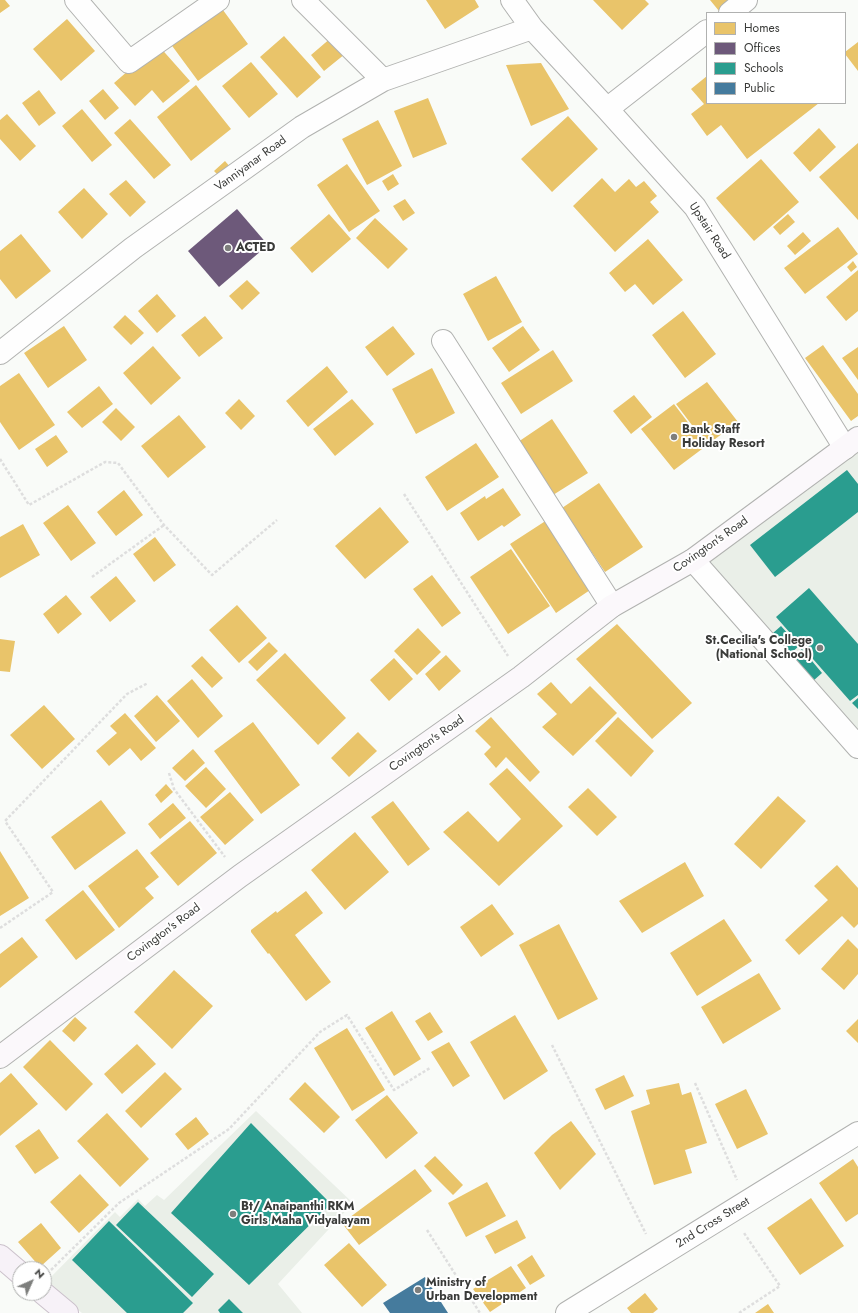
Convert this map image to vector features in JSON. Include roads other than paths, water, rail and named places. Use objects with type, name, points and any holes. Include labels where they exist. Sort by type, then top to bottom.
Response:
[{"type":"main road","name":"Covington's Road","points":[[0,1057],[240,876],[521,677],[612,606],[693,560],[851,443]]},
{"type":"main road","points":[[0,1256],[12,1266]]},
{"type":"main road","points":[[52,1300],[67,1313]]},
{"type":"street","points":[[76,0],[129,62],[218,0]]},
{"type":"street","points":[[303,0],[383,80]]},
{"type":"street","name":"Upstair Road","points":[[512,0],[532,28],[695,207],[851,443]]},
{"type":"street","points":[[731,12],[746,0]]},
{"type":"street","name":"Vanniyanar Road","points":[[0,353],[134,248],[302,127],[383,80],[532,28]]},
{"type":"street","points":[[607,109],[706,32]]},
{"type":"street","points":[[442,341],[612,606]]},
{"type":"street","points":[[693,560],[858,747]]},
{"type":"street","name":"2nd Cross Street","points":[[567,1313],[858,1133]]},
{"type":"place","name":"ACTED","points":[[228,248]]},
{"type":"place","name":"Bank Staff Holiday Resort","points":[[674,437]]},
{"type":"place","name":"St.Cecilia's College (National School)","points":[[820,648]]},
{"type":"place","name":"Bt/ Anaipanthi RKM Girls Maha Vidyalayam","points":[[233,1214]]},
{"type":"place","name":"Ministry of Urban Development","points":[[418,1290]]}]
